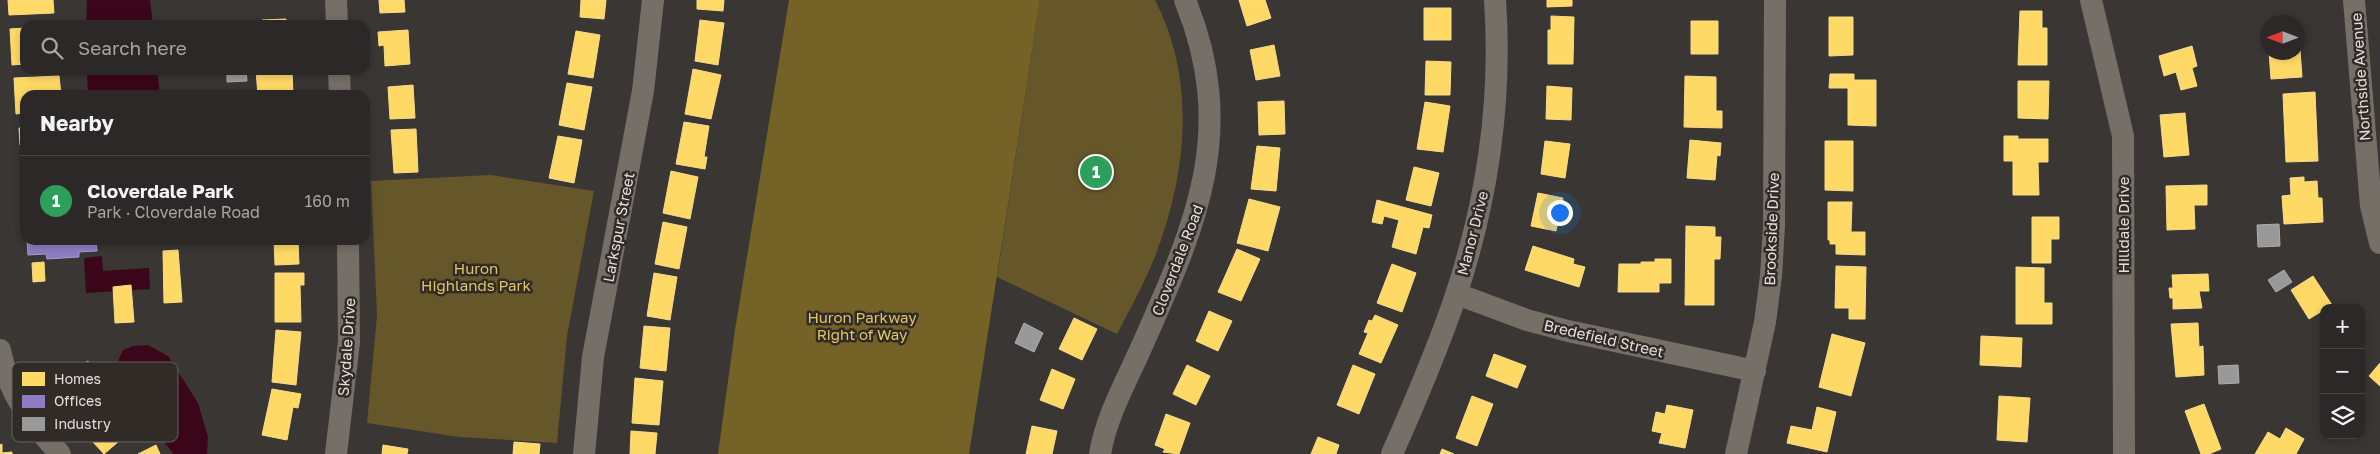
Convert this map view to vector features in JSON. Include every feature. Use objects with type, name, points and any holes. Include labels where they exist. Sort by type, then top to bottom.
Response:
[{"type":"street","points":[[336,0],[337,20]]},
{"type":"street","name":"Larkspur Street","points":[[584,454],[593,357],[643,90],[653,0]]},
{"type":"street","name":"Cloverdale Road","points":[[1100,454],[1111,416],[1190,233],[1205,175],[1209,129],[1208,79],[1185,0]]},
{"type":"street","name":"Manor Drive","points":[[1392,454],[1456,294],[1485,184],[1496,103],[1495,0]]},
{"type":"street","name":"Brookside Drive","points":[[1736,454],[1768,304],[1774,236],[1775,0]]},
{"type":"street","name":"Hilldale Drive","points":[[2091,0],[2123,136],[2124,454]]},
{"type":"street","name":"Northside Avenue","points":[[2354,0],[2372,214],[2380,243]]},
{"type":"street","points":[[339,75],[340,90]]},
{"type":"street","name":"Skydale Drive","points":[[336,454],[349,342],[348,245]]},
{"type":"street","name":"Bredefield Street","points":[[1456,294],[1527,320],[1568,331],[1755,371]]},
{"type":"street","points":[[0,350],[12,390]]},
{"type":"street","points":[[49,442],[60,454]]},
{"type":"green space","name":"Huron Parkway Right of Way","points":[[789,0],[1040,0],[969,454],[718,454],[735,330]]},
{"type":"green space","points":[[1040,0],[1155,0],[1168,31],[1177,63],[1182,96],[1183,129],[1174,195],[1154,259],[1117,334],[997,277]]},
{"type":"green space","name":"Huron Highlands Park","points":[[491,175],[594,191],[567,336],[557,443],[459,437],[367,423],[377,315],[371,181]]},
{"type":"shaded area","points":[[87,0],[150,0],[152,20],[86,20]]},
{"type":"shaded area","points":[[87,75],[158,75],[159,90],[88,90]]},
{"type":"shaded area","points":[[102,256],[103,271],[149,268],[150,289],[86,293],[84,258]]},
{"type":"shaded area","points":[[148,345],[168,356],[172,362],[118,362],[123,350],[133,346]]},
{"type":"shaded area","points":[[178,372],[198,403],[208,437],[207,454],[174,454],[164,442],[178,442]]},
{"type":"building: Homes","points":[[8,0],[53,0],[54,13],[9,15]]},
{"type":"building: Homes","points":[[379,0],[404,0],[405,12],[380,13]]},
{"type":"building: Homes","points":[[581,0],[606,0],[604,19],[580,17]]},
{"type":"building: Homes","points":[[697,0],[724,0],[723,11],[697,9]]},
{"type":"building: Homes","points":[[1239,0],[1265,0],[1271,18],[1247,26]]},
{"type":"building: Homes","points":[[1547,0],[1572,0],[1572,6],[1547,7]]},
{"type":"building: Homes","points":[[1424,8],[1451,8],[1451,40],[1424,40]]},
{"type":"building: Homes","points":[[2020,11],[2042,11],[2042,28],[2047,28],[2047,65],[2018,65]]},
{"type":"building: Homes","points":[[1551,16],[1574,17],[1573,64],[1548,64],[1548,30],[1551,30]]},
{"type":"building: Homes","points":[[1829,17],[1853,17],[1853,55],[1829,56]]},
{"type":"building: Homes","points":[[700,20],[724,23],[718,65],[695,61]]},
{"type":"building: Homes","points":[[1691,21],[1718,21],[1718,54],[1691,54]]},
{"type":"building: Homes","points":[[20,28],[20,64],[12,65],[10,29]]},
{"type":"building: Homes","points":[[408,30],[410,64],[385,66],[384,45],[379,46],[378,32]]},
{"type":"building: Homes","points":[[576,31],[600,35],[593,78],[568,74]]},
{"type":"building: Homes","points":[[1274,45],[1280,76],[1256,80],[1250,50]]},
{"type":"building: Homes","points":[[2192,46],[2197,66],[2192,68],[2197,86],[2181,90],[2176,72],[2164,76],[2159,56]]},
{"type":"building: Homes","points":[[2270,60],[2301,60],[2302,77],[2271,79]]},
{"type":"building: Homes","points":[[1426,61],[1451,62],[1450,95],[1425,95]]},
{"type":"building: Homes","points":[[693,69],[721,75],[711,119],[685,114]]},
{"type":"building: Homes","points":[[1830,74],[1854,74],[1854,80],[1876,80],[1876,126],[1848,125],[1848,88],[1829,88]]},
{"type":"building: Homes","points":[[256,75],[292,75],[293,90],[258,90]]},
{"type":"building: Homes","points":[[59,76],[60,90],[20,90],[20,114],[16,114],[14,78]]},
{"type":"building: Homes","points":[[1685,76],[1716,77],[1716,111],[1722,111],[1722,128],[1684,127]]},
{"type":"building: Homes","points":[[2018,81],[2049,81],[2048,119],[2018,118]]},
{"type":"building: Homes","points":[[567,83],[592,87],[584,130],[559,125]]},
{"type":"building: Homes","points":[[413,85],[415,118],[390,119],[388,87]]},
{"type":"building: Homes","points":[[1547,86],[1572,88],[1571,120],[1546,119]]},
{"type":"building: Homes","points":[[2315,92],[2318,161],[2286,162],[2283,94]]},
{"type":"building: Homes","points":[[1284,101],[1285,134],[1259,135],[1258,102]]},
{"type":"building: Homes","points":[[1425,102],[1450,106],[1443,152],[1417,149]]},
{"type":"building: Homes","points":[[2185,113],[2189,155],[2164,157],[2160,115]]},
{"type":"building: Homes","points":[[684,122],[709,126],[704,157],[707,157],[705,169],[676,164]]},
{"type":"building: Homes","points":[[416,129],[418,172],[394,173],[391,130]]},
{"type":"building: Homes","points":[[558,136],[582,140],[574,183],[549,178]]},
{"type":"building: Homes","points":[[2004,136],[2018,136],[2018,139],[2048,139],[2048,162],[2038,162],[2039,195],[2013,195],[2013,161],[2004,161]]},
{"type":"building: Homes","points":[[1690,140],[1721,143],[1720,156],[1717,155],[1715,180],[1687,178]]},
{"type":"building: Homes","points":[[1545,141],[1570,144],[1565,178],[1541,174]]},
{"type":"building: Homes","points":[[1825,141],[1853,141],[1853,191],[1825,190]]},
{"type":"building: Homes","points":[[1257,146],[1280,148],[1276,191],[1251,189]]},
{"type":"building: Homes","points":[[1414,167],[1439,173],[1431,206],[1406,200]]},
{"type":"building: Homes","points":[[671,171],[698,177],[690,219],[663,213]]},
{"type":"building: Homes","points":[[2304,177],[2304,182],[2317,181],[2318,198],[2322,198],[2323,222],[2284,224],[2282,196],[2291,195],[2290,178]]},
{"type":"building: Homes","points":[[2207,185],[2207,205],[2194,205],[2195,229],[2167,230],[2166,186]]},
{"type":"building: Homes","points":[[1538,193],[1563,198],[1556,231],[1531,226]]},
{"type":"building: Homes","points":[[1249,199],[1280,207],[1268,251],[1237,243]]},
{"type":"building: Homes","points":[[1377,200],[1432,215],[1429,228],[1423,227],[1416,254],[1392,247],[1399,220],[1384,216],[1382,224],[1372,222]]},
{"type":"building: Homes","points":[[1828,202],[1852,202],[1851,232],[1865,232],[1865,255],[1836,254],[1836,244],[1830,244],[1830,240],[1828,240]]},
{"type":"building: Homes","points":[[2032,217],[2059,217],[2059,239],[2051,239],[2051,263],[2032,263]]},
{"type":"building: Homes","points":[[663,222],[687,227],[679,269],[655,264]]},
{"type":"building: Homes","points":[[1686,226],[1715,227],[1715,237],[1721,237],[1720,259],[1714,259],[1714,305],[1685,305]]},
{"type":"building: Homes","points":[[274,245],[298,245],[299,264],[275,265]]},
{"type":"building: Homes","points":[[1533,246],[1574,259],[1573,264],[1585,267],[1579,287],[1525,270]]},
{"type":"building: Homes","points":[[1237,249],[1260,259],[1241,301],[1218,292]]},
{"type":"building: Homes","points":[[178,250],[182,302],[164,303],[163,251]]},
{"type":"building: Homes","points":[[1655,259],[1671,259],[1671,283],[1659,283],[1659,292],[1618,292],[1619,264],[1641,264],[1641,262],[1655,262]]},
{"type":"building: Homes","points":[[44,262],[45,281],[33,282],[32,263]]},
{"type":"building: Homes","points":[[1392,264],[1416,273],[1402,312],[1377,303]]},
{"type":"building: Homes","points":[[1836,266],[1866,267],[1865,319],[1849,319],[1849,308],[1835,308]]},
{"type":"building: Homes","points":[[2016,267],[2044,268],[2044,303],[2052,303],[2052,324],[2016,324]]},
{"type":"building: Homes","points":[[275,273],[304,273],[304,285],[300,285],[301,322],[275,322]]},
{"type":"building: Homes","points":[[654,273],[677,277],[670,320],[647,316]]},
{"type":"building: Homes","points":[[2208,274],[2209,291],[2199,291],[2202,308],[2173,309],[2173,298],[2170,298],[2169,288],[2173,288],[2172,275]]},
{"type":"building: Homes","points":[[2313,276],[2331,304],[2320,304],[2320,312],[2309,319],[2291,290]]},
{"type":"building: Homes","points":[[131,285],[134,322],[115,323],[113,287]]},
{"type":"building: Homes","points":[[1209,311],[1232,321],[1218,351],[1196,341]]},
{"type":"building: Homes","points":[[1375,315],[1398,325],[1381,363],[1359,354],[1368,333],[1364,332],[1369,320],[1372,321]]},
{"type":"building: Homes","points":[[1074,318],[1097,329],[1082,360],[1059,349]]},
{"type":"building: Homes","points":[[2198,323],[2199,347],[2203,346],[2204,375],[2176,377],[2171,324]]},
{"type":"building: Homes","points":[[644,326],[670,328],[666,371],[640,368]]},
{"type":"building: Homes","points":[[276,330],[301,332],[296,385],[272,382]]},
{"type":"building: Homes","points":[[1832,334],[1865,343],[1851,396],[1819,387]]},
{"type":"building: Homes","points":[[1981,336],[2022,338],[2021,367],[1980,365]]},
{"type":"building: Homes","points":[[1494,354],[1526,366],[1517,388],[1486,376]]},
{"type":"building: Homes","points":[[2380,363],[2380,386],[2369,376]]},
{"type":"building: Homes","points":[[1187,365],[1210,376],[1196,405],[1173,394]]},
{"type":"building: Homes","points":[[1353,365],[1375,374],[1359,414],[1337,405]]},
{"type":"building: Homes","points":[[1052,369],[1075,379],[1063,409],[1040,400]]},
{"type":"building: Homes","points":[[635,378],[663,381],[659,425],[632,423]]},
{"type":"building: Homes","points":[[272,389],[301,394],[298,408],[293,407],[287,440],[262,435]]},
{"type":"building: Homes","points":[[1472,396],[1493,404],[1477,446],[1456,438]]},
{"type":"building: Homes","points":[[1999,396],[2030,398],[2027,442],[1997,440]]},
{"type":"building: Homes","points":[[2204,404],[2221,449],[2209,454],[2201,454],[2185,411]]},
{"type":"building: Homes","points":[[1667,405],[1693,410],[1685,448],[1659,443],[1662,433],[1652,431],[1656,412],[1665,414]]},
{"type":"building: Homes","points":[[1817,407],[1836,412],[1827,452],[1787,443],[1791,426],[1812,430]]},
{"type":"building: Homes","points":[[1166,414],[1190,423],[1179,454],[1163,452],[1165,449],[1155,445]]},
{"type":"building: Homes","points":[[1032,426],[1057,431],[1052,454],[1026,454]]},
{"type":"building: Homes","points":[[2286,428],[2304,439],[2296,454],[2255,454],[2268,432],[2280,439]]},
{"type":"building: Homes","points":[[631,431],[657,433],[655,454],[630,454]]},
{"type":"building: Homes","points":[[1318,437],[1339,445],[1336,454],[1311,454]]},
{"type":"building: Homes","points":[[93,442],[118,442],[104,454]]},
{"type":"building: Homes","points":[[514,442],[540,444],[539,454],[513,454]]},
{"type":"building: Homes","points":[[2,444],[2,453],[12,452],[12,454],[0,454],[0,445]]},
{"type":"building: Homes","points":[[156,445],[160,454],[138,454]]},
{"type":"building: Homes","points":[[383,445],[408,449],[407,454],[382,454]]},
{"type":"building: Homes","points":[[1442,449],[1454,454],[1440,454]]},
{"type":"building: Offices","points":[[27,245],[96,245],[97,251],[79,252],[79,257],[47,259],[46,254],[28,255]]},
{"type":"building: Industry","points":[[227,75],[246,75],[247,81],[227,82]]},
{"type":"building: Industry","points":[[2279,224],[2280,246],[2258,247],[2257,225]]},
{"type":"building: Industry","points":[[2284,270],[2292,282],[2276,292],[2268,280]]},
{"type":"building: Industry","points":[[1024,323],[1043,333],[1034,352],[1015,343]]},
{"type":"building: Industry","points":[[2238,365],[2239,383],[2219,384],[2218,366]]},
{"type":"place","name":"Cloverdale Park","points":[[1096,172]]}]
